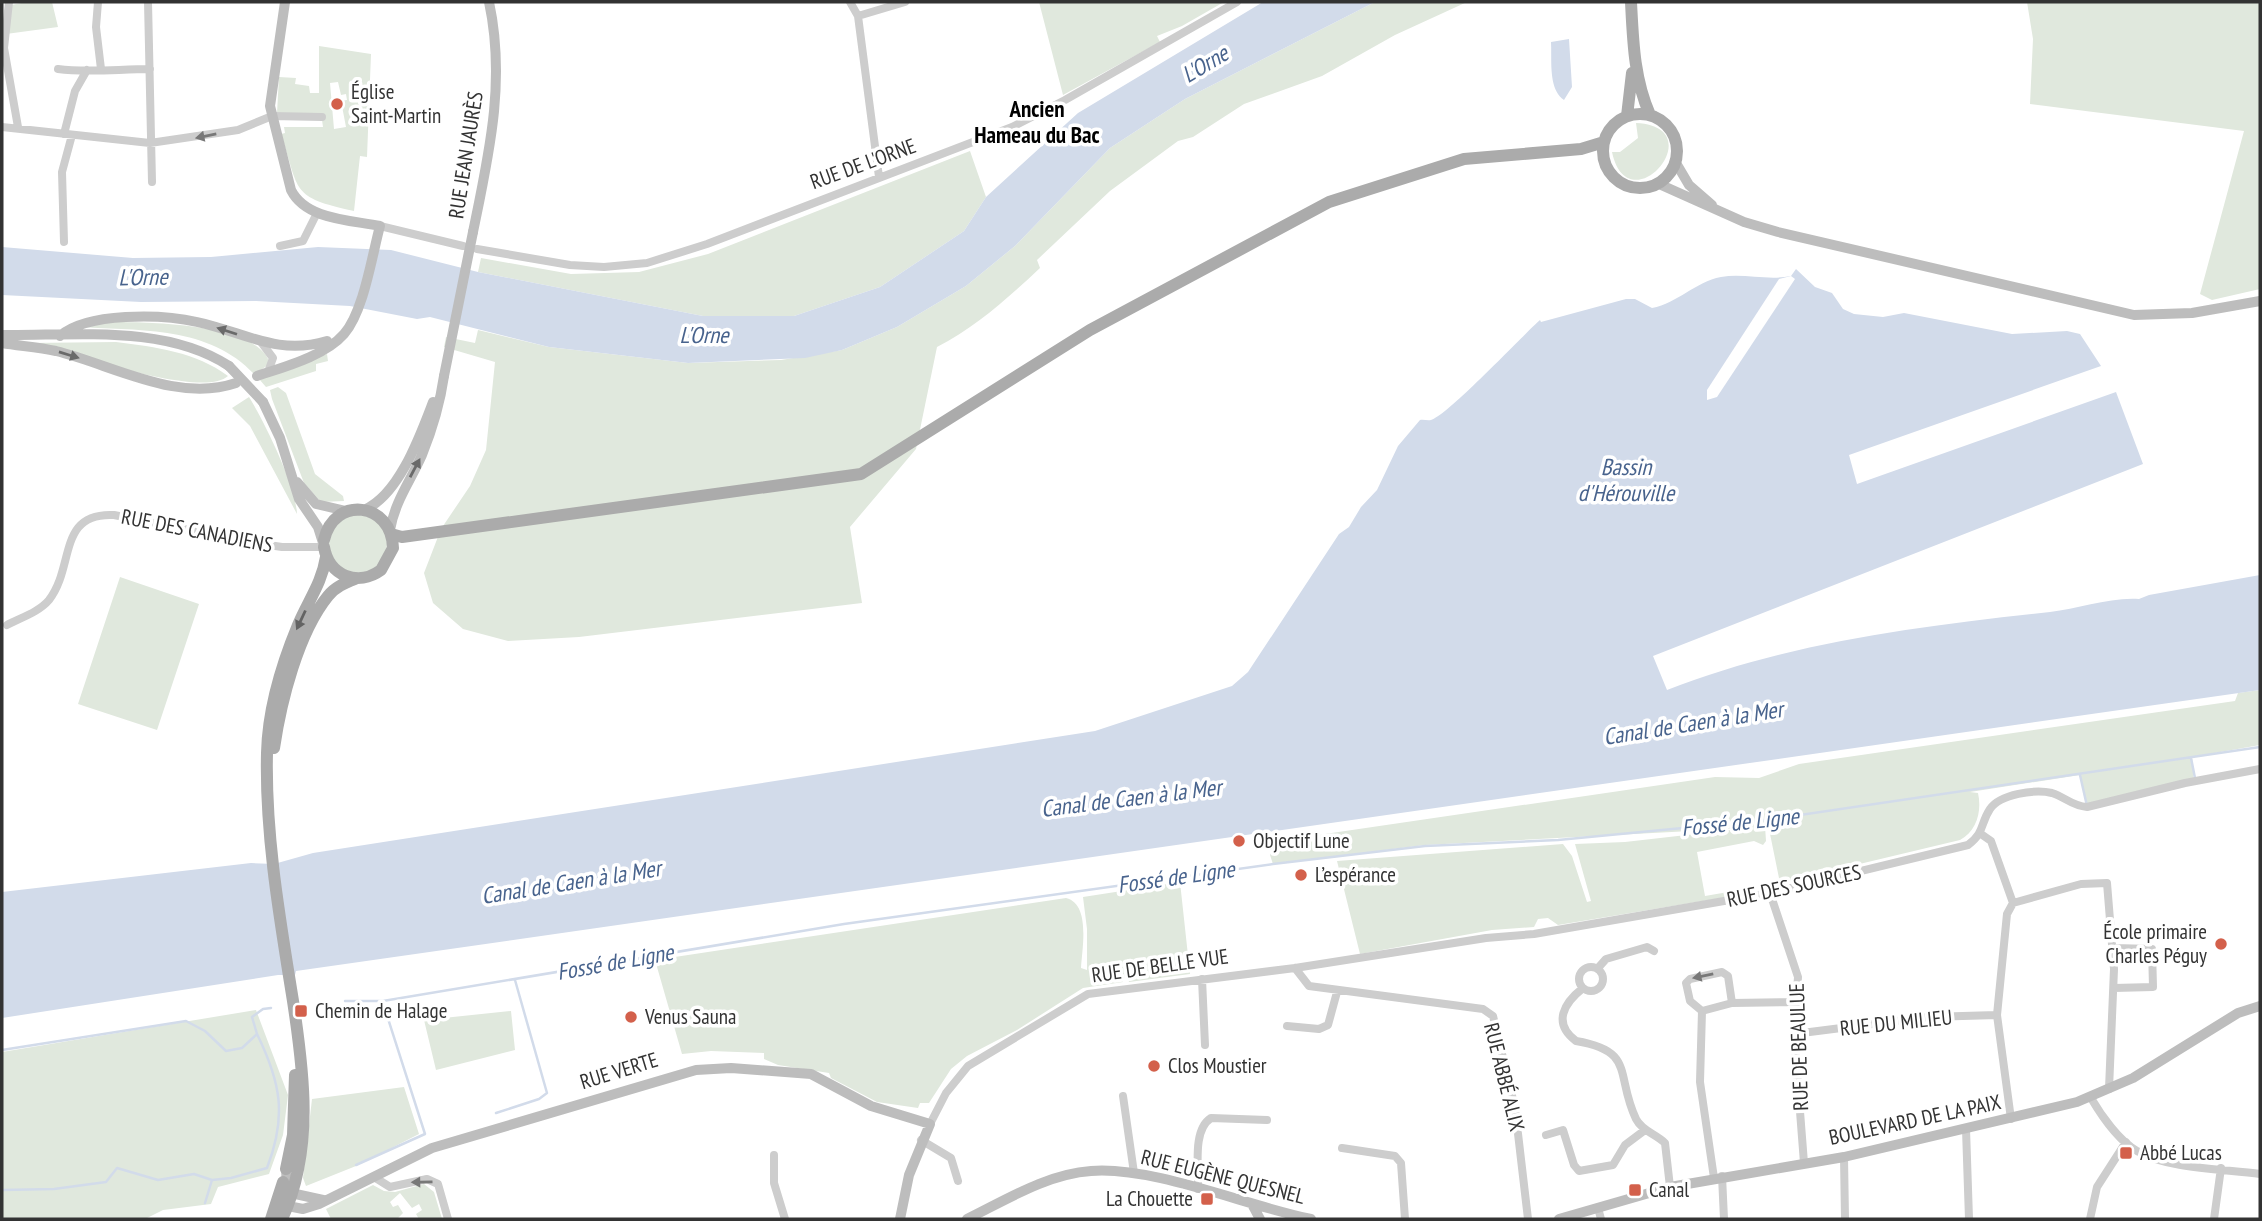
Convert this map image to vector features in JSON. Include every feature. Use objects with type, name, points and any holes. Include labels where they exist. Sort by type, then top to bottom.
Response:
[{"type":"main road","points":[[1631,2],[1634,52],[1641,95],[1650,115]]},
{"type":"main road","points":[[1627,116],[1634,52]]},
{"type":"main road","points":[[1581,149],[1604,161],[1614,177],[1629,187],[1643,189],[1659,184],[1670,175],[1676,163],[1675,137],[1665,123],[1650,115],[1627,116],[1612,126],[1604,142],[1604,161]]},
{"type":"main road","points":[[394,537],[861,474],[1090,330],[1329,202],[1464,159],[1581,149],[1604,142]]},
{"type":"main road","points":[[269,786],[284,700],[307,634],[328,596],[355,579],[370,577],[381,570],[391,556],[394,537],[380,517],[363,510],[346,511],[331,523],[322,579],[298,625],[273,699],[267,745],[269,786],[274,864],[293,1005],[297,1016],[305,1096],[302,1135],[282,1219]]},
{"type":"main road","points":[[325,548],[338,572],[355,579]]},
{"type":"main road","points":[[271,1219],[286,1199],[284,1175],[296,1100],[291,1017],[293,1005]]},
{"type":"street","points":[[9,2],[4,48],[18,127]]},
{"type":"street","points":[[98,2],[96,27],[101,69]]},
{"type":"street","points":[[152,182],[148,2],[159,2]]},
{"type":"street","points":[[285,2],[271,93],[272,117],[291,190],[299,201],[317,213],[463,246]]},
{"type":"street","name":"RUE JEAN JAURÈS","points":[[444,376],[497,103],[497,56],[489,2]]},
{"type":"street","points":[[850,2],[858,16],[879,177]]},
{"type":"street","points":[[858,16],[905,2]]},
{"type":"street","name":"RUE DE L'ORNE","points":[[477,249],[570,265],[638,265],[707,244],[879,177],[940,157],[1012,127],[1065,100],[1237,2]]},
{"type":"street","points":[[58,69],[150,69]]},
{"type":"street","points":[[64,242],[62,172],[75,92],[87,70]]},
{"type":"street","points":[[2,127],[150,143],[236,130],[272,117],[322,117]]},
{"type":"street","points":[[1676,163],[1689,185],[1722,213]]},
{"type":"street","points":[[1659,184],[1722,213],[1778,232],[2134,315],[2192,313],[2260,301]]},
{"type":"street","points":[[281,246],[303,242],[317,213]]},
{"type":"street","points":[[263,374],[325,348],[340,337],[357,308],[380,226]]},
{"type":"street","points":[[61,335],[76,324],[90,321],[174,319],[195,321],[285,348],[307,347],[340,337]]},
{"type":"street","points":[[2,335],[117,337],[174,343],[202,351],[229,366],[263,402],[295,479],[299,499],[325,548]]},
{"type":"street","points":[[260,342],[273,358],[263,374]]},
{"type":"street","points":[[2,343],[54,351],[191,389],[222,387],[236,383]]},
{"type":"street","points":[[394,537],[397,500],[433,427],[444,376]]},
{"type":"street","points":[[363,510],[380,501],[390,490],[418,440],[444,376]]},
{"type":"street","points":[[295,479],[316,504],[346,511]]},
{"type":"street","name":"RUE DES CANADIENS","points":[[7,625],[40,608],[50,599],[77,527],[94,515],[114,515],[282,547],[325,548]]},
{"type":"street","points":[[2013,903],[1992,841],[1982,834],[1988,811],[2005,798],[2042,792],[2054,793],[2072,806],[2087,807],[2185,783],[2260,769]]},
{"type":"street","name":"RUE DES SOURCES","points":[[1295,968],[1486,938],[1534,934],[1770,893],[1958,849],[1982,834]]},
{"type":"street","points":[[2011,1119],[1997,1015],[2007,914],[2013,903],[2081,884],[2107,883],[2114,988],[2109,1089]]},
{"type":"street","name":"RUE DE BEAULUE","points":[[1770,893],[1798,977],[1794,1002],[1794,1034],[1804,1163]]},
{"type":"street","points":[[1598,968],[1606,959],[1647,947],[1654,951]]},
{"type":"street","points":[[2113,948],[2152,949],[2153,987],[2114,988]]},
{"type":"street","points":[[1590,967],[1598,968],[1604,979],[1601,986],[1591,991],[1583,988],[1581,973],[1590,967]]},
{"type":"street","name":"RUE DE BELLE VUE","points":[[900,1219],[909,1175],[921,1140],[946,1093],[968,1066],[1088,994],[1295,968]]},
{"type":"street","name":"RUE ABBÉ ALIX","points":[[1295,968],[1309,986],[1337,992],[1483,1009],[1493,1017],[1515,1108],[1528,1219]]},
{"type":"street","points":[[1724,1219],[1700,1082],[1702,1011],[1688,995],[1686,983],[1690,979],[1723,972],[1728,976],[1732,1003]]},
{"type":"street","points":[[1202,979],[1205,1045]]},
{"type":"street","points":[[1583,988],[1570,998],[1563,1009],[1564,1028],[1576,1041],[1602,1045],[1617,1060],[1636,1121],[1665,1143],[1670,1186]]},
{"type":"street","points":[[1287,1026],[1313,1029],[1328,1025],[1337,992]]},
{"type":"street","points":[[1702,1011],[1732,1003],[1794,1002]]},
{"type":"street","name":"BOULEVARD DE LA PAIX","points":[[1559,1219],[1599,1214],[1670,1186],[1844,1157],[2091,1098],[2165,1060],[2238,1013],[2260,1006]]},
{"type":"street","name":"RUE DU MILIEU","points":[[1794,1034],[1928,1017],[1997,1015]]},
{"type":"street","name":"RUE VERTE","points":[[286,1199],[326,1200],[432,1148],[695,1070],[731,1068],[811,1074],[871,1106],[929,1124]]},
{"type":"street","points":[[1123,1097],[1134,1173]]},
{"type":"street","points":[[2091,1098],[2136,1151],[2156,1159],[2260,1174]]},
{"type":"street","points":[[1198,1189],[1200,1132],[1204,1123],[1211,1118],[1267,1120]]},
{"type":"street","points":[[1966,1129],[1969,1219]]},
{"type":"street","points":[[1546,1135],[1563,1130],[1574,1165],[1579,1171],[1587,1172],[1612,1165],[1625,1145],[1645,1130]]},
{"type":"street","points":[[921,1140],[951,1158],[958,1181]]},
{"type":"street","points":[[2090,1219],[2098,1187],[2126,1142]]},
{"type":"street","points":[[1342,1148],[1395,1156],[1401,1163],[1405,1219]]},
{"type":"street","points":[[774,1156],[774,1183],[785,1219]]},
{"type":"street","points":[[1844,1157],[1845,1219]]},
{"type":"street","points":[[2214,1219],[2221,1168]]},
{"type":"street","name":"RUE EUGÈNE QUESNEL","points":[[967,1219],[1045,1181],[1091,1171],[1134,1173],[1198,1189],[1287,1217],[1311,1219]]},
{"type":"street","points":[[374,1177],[390,1187],[427,1179],[438,1184],[448,1219]]},
{"type":"street","points":[[1253,1206],[1260,1219]]},
{"type":"shaded area","points":[[52,2],[58,27],[6,34],[11,5]]},
{"type":"shaded area","points":[[1039,2],[1224,2],[1182,26],[1157,36],[1160,42],[1063,95]]},
{"type":"shaded area","points":[[1375,2],[1467,2],[1395,35],[1322,76],[1244,104],[1193,137],[1178,141],[1110,191],[1037,260],[1040,268],[1004,301],[937,347],[916,449],[850,527],[862,603],[579,637],[508,641],[463,629],[433,603],[424,573],[441,529],[470,486],[486,450],[495,362],[444,347],[446,337],[475,343],[478,330],[549,347],[688,363],[781,360],[842,350],[897,327],[966,286],[1015,246],[1110,148],[1185,99]]},
{"type":"shaded area","points":[[2027,2],[2260,2],[2260,289],[2212,300],[2200,294],[2244,131],[2030,104],[2033,39]]},
{"type":"shaded area","points":[[319,46],[371,54],[367,157],[360,156],[354,211],[308,196],[301,189],[291,169],[281,134],[285,133],[284,127],[323,127],[322,120],[277,113],[279,77],[296,78],[295,84],[309,86],[310,93],[319,93]],"holes":[[[338,82],[341,95],[346,94],[347,100],[341,101],[346,127],[334,129],[330,83]]]},
{"type":"shaded area","points":[[1636,123],[1658,128],[1668,140],[1667,154],[1660,167],[1647,177],[1634,180],[1621,172],[1612,152],[1620,152],[1638,138]]},
{"type":"shaded area","points":[[970,151],[986,197],[964,231],[880,287],[794,316],[703,316],[478,272],[481,258],[571,274],[639,272],[708,254]]},
{"type":"shaded area","points":[[106,322],[171,324],[223,332],[262,350],[270,364],[254,374],[236,358],[195,339],[150,331],[81,327]]},
{"type":"shaded area","points":[[116,342],[189,356],[228,376],[214,382],[164,378],[29,343]]},
{"type":"shaded area","points":[[327,354],[328,361],[316,364],[316,371],[266,387],[259,379]]},
{"type":"shaded area","points":[[278,387],[286,393],[315,474],[343,496],[344,501],[321,502],[304,483],[272,399],[270,390]]},
{"type":"shaded area","points":[[249,397],[271,437],[285,471],[297,514],[250,426],[232,408]]},
{"type":"shaded area","points":[[358,515],[369,517],[382,528],[387,544],[385,555],[374,568],[358,573],[347,571],[334,560],[329,544],[331,533],[342,520]]},
{"type":"shaded area","points":[[120,577],[199,604],[157,730],[78,704]]},
{"type":"shaded area","points":[[2260,690],[2260,745],[2192,757],[2194,781],[2087,806],[2080,775],[1970,792],[1978,793],[1979,813],[1971,831],[1960,840],[1780,883],[1768,824],[1765,826],[1766,841],[1763,845],[1754,841],[1697,852],[1705,896],[1757,887],[1757,892],[1558,925],[1548,918],[1538,919],[1534,927],[1492,930],[1360,954],[1337,861],[1563,844],[1572,856],[1587,902],[1591,901],[1575,844],[1625,842],[1748,828],[1425,845],[1273,864],[1270,855],[1277,841],[1715,777],[1759,778],[1799,764],[2235,701],[2238,693]]},
{"type":"shaded area","points":[[1180,882],[1190,974],[1129,982],[1128,978],[1123,978],[1123,982],[1083,988],[1017,1030],[967,1056],[951,1069],[929,1103],[920,1103],[918,1108],[877,1102],[831,1078],[829,1073],[778,1065],[764,1059],[764,1053],[711,1051],[682,1054],[655,960],[1066,898],[1074,902],[1082,918],[1081,968],[1087,970],[1087,929],[1083,897]]},
{"type":"shaded area","points":[[256,1010],[288,1095],[283,1135],[269,1174],[218,1187],[211,1204],[163,1210],[145,1219],[2,1219],[2,1052]]},
{"type":"shaded area","points":[[511,1011],[515,1050],[436,1070],[424,1020]]},
{"type":"shaded area","points":[[404,1087],[419,1134],[356,1166],[306,1186],[303,1178],[312,1099]]},
{"type":"shaded area","points":[[424,1184],[434,1192],[442,1219],[419,1219],[416,1214],[422,1210],[419,1204],[412,1208],[400,1193],[390,1202],[393,1207],[398,1205],[403,1213],[397,1219],[331,1219],[326,1209],[373,1185],[384,1191],[395,1192]]},
{"type":"water","name":"L'Orne","points":[[1263,2],[1375,2],[1185,99],[1110,148],[1015,246],[966,286],[897,327],[842,350],[805,358],[688,363],[549,347],[430,317],[417,319],[350,306],[256,301],[141,302],[2,295],[2,247],[133,258],[211,257],[318,247],[391,250],[478,272],[703,316],[794,316],[880,287],[964,231],[986,197],[1078,113]]},
{"type":"water","points":[[1569,39],[1572,87],[1564,100],[1553,82],[1551,42]]},
{"type":"water","points":[[1796,269],[1815,287],[1832,293],[1843,309],[1854,314],[1883,317],[1904,313],[2012,334],[2067,331],[2080,334],[2101,366],[1849,455],[1857,484],[2116,392],[2143,464],[1653,656],[1667,690],[1760,660],[1856,638],[2139,599],[2260,575],[2260,690],[296,971],[295,975],[278,975],[2,1018],[2,892],[251,863],[274,864],[313,853],[1095,731],[1232,686],[1248,672],[1339,534],[1349,527],[1361,507],[1377,490],[1398,446],[1420,420],[1431,420],[1453,405],[1540,320],[1541,322],[1626,299],[1635,299],[1652,308],[1721,277],[1782,277],[1791,276]]},
{"type":"pier","points":[[1791,276],[1795,279],[1717,397],[1707,400],[1707,390],[1779,279]]},
{"type":"waterway","name":"Fossé de Ligne","points":[[345,1001],[383,1001],[844,924],[1273,864],[1425,846],[1558,840],[1766,820],[2260,747]]},
{"type":"waterway","points":[[2191,758],[2195,778]]},
{"type":"waterway","points":[[2080,775],[2087,806]]},
{"type":"waterway","points":[[496,1113],[539,1099],[547,1093],[515,980]]},
{"type":"waterway","points":[[356,1165],[425,1134],[383,1003]]},
{"type":"waterway","points":[[2,1050],[186,1021],[205,1031],[226,1051],[242,1048],[257,1034],[252,1017],[263,1009],[271,1008]]},
{"type":"waterway","points":[[2,1190],[54,1189],[106,1182],[117,1168],[158,1180],[194,1174],[212,1180],[231,1178],[267,1168],[277,1132],[278,1100],[272,1068],[257,1034]]},
{"type":"waterway","points":[[205,1203],[212,1180]]},
{"type":"place","name":"Église Saint-Martin","points":[[337,104]]},
{"type":"place","name":"Objectif Lune","points":[[1239,841]]},
{"type":"place","name":"L’espérance","points":[[1301,875]]},
{"type":"place","name":"École primaire Charles Péguy","points":[[2221,944]]},
{"type":"place","name":"Chemin de Halage","points":[[301,1011]]},
{"type":"place","name":"Venus Sauna","points":[[631,1017]]},
{"type":"place","name":"Clos Moustier","points":[[1154,1066]]},
{"type":"place","name":"Abbé Lucas","points":[[2126,1153]]},
{"type":"place","name":"Canal","points":[[1635,1190]]},
{"type":"place","name":"La Chouette","points":[[1207,1199]]},
{"type":"district","name":"Ancien Hameau du Bac","points":[[1037,122]]},
{"type":"water label","name":"Bassin d'Hérouville","points":[[1626,480]]},
{"type":"water label","name":"Canal de Caen à la Mer","points":[[1693,723]]},
{"type":"water label","name":"Canal de Caen à la Mer","points":[[1131,798]]},
{"type":"water label","name":"Canal de Caen à la Mer","points":[[571,882]]}]
